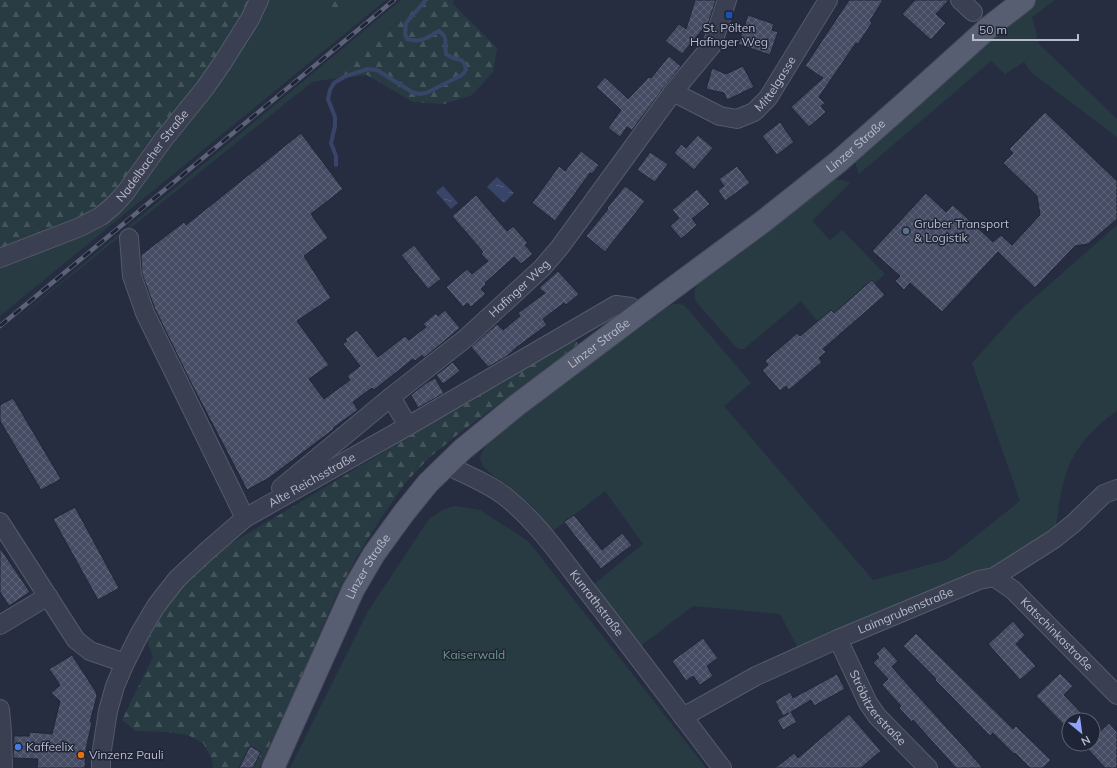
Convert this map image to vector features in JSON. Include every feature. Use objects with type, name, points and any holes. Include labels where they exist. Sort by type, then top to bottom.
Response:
[{"type":"main road","name":"Linzer Straße","points":[[273,768],[353,590],[374,554],[428,483],[484,431],[517,405],[764,220],[838,162],[988,28],[1024,0]]},
{"type":"street","name":"Nadelbacher Straße","points":[[0,258],[80,227],[101,216],[114,205],[125,193],[163,140],[205,88],[250,19],[259,0]]},
{"type":"street","name":"Hafinger Weg","points":[[245,518],[391,397],[466,338],[542,268],[569,234],[673,92],[712,45],[727,0]]},
{"type":"street","name":"Mittelgasse","points":[[673,92],[720,116],[737,119],[754,112],[768,98],[828,0]]},
{"type":"street","points":[[960,0],[973,12]]},
{"type":"street","points":[[129,238],[132,276],[145,313],[245,518]]},
{"type":"street","name":"Alte Reichsstraße","points":[[100,768],[108,711],[115,686],[124,662],[140,633],[156,606],[177,579],[245,518],[408,426],[616,305],[631,307],[638,314]]},
{"type":"street","points":[[391,397],[408,426]]},
{"type":"street","name":"Kunrathstraße","points":[[446,465],[506,496],[523,512],[558,554],[722,768]]},
{"type":"street","name":"Laimgrubenstraße","points":[[683,717],[756,676],[838,639],[979,580],[994,577],[1054,539],[1074,523],[1104,494],[1117,489]]},
{"type":"street","points":[[0,522],[76,640],[90,651],[124,662]]},
{"type":"street","name":"Katschinkastraße","points":[[994,577],[1013,590],[1117,695]]},
{"type":"street","points":[[0,625],[48,596]]},
{"type":"street","name":"Ströbitzerstraße","points":[[838,639],[868,703],[877,716],[928,768]]},
{"type":"street","points":[[0,709],[2,732],[2,768]]},
{"type":"green space","points":[[0,0],[252,0],[217,58],[119,188],[97,209],[77,220],[0,250]]},
{"type":"green space","points":[[266,0],[334,0],[328,11],[338,16],[350,0],[386,0],[0,316],[0,265]]},
{"type":"green space","points":[[334,0],[350,0],[338,16],[328,11]]},
{"type":"green space","points":[[401,0],[421,0],[411,8],[405,16],[331,79],[312,82],[0,333]]},
{"type":"green space","points":[[421,0],[454,0],[452,3],[497,48],[493,72],[472,95],[444,104],[413,102],[367,75],[331,79],[405,16],[411,8]]},
{"type":"green space","points":[[1036,0],[1055,0],[1032,17],[1039,44],[1117,119],[1117,137],[1032,73],[1024,62],[1005,74],[991,61],[859,174],[856,166],[856,159]]},
{"type":"green space","points":[[842,180],[850,183],[812,221],[830,240],[842,230],[885,274],[875,283],[872,280],[825,320],[823,317],[817,321],[801,301],[744,349],[736,347],[696,302],[695,292],[699,281],[826,182]]},
{"type":"green space","points":[[1117,225],[1117,411],[1095,429],[1076,451],[1068,468],[1060,497],[1056,526],[1020,551],[981,572],[921,599],[798,648],[780,614],[693,606],[639,647],[593,585],[643,544],[605,491],[552,532],[532,506],[482,465],[480,459],[482,452],[487,445],[538,400],[668,307],[675,304],[680,304],[685,306],[751,383],[724,406],[873,580],[946,560],[1020,501],[972,363],[1016,314]]},
{"type":"green space","points":[[574,338],[578,344],[457,435],[430,457],[405,483],[355,560],[334,600],[301,677],[259,768],[213,768],[212,759],[203,743],[188,735],[167,732],[136,731],[122,720],[153,657],[147,641],[171,601],[181,588],[209,561],[232,543]]},
{"type":"green space","name":"Kaiserwald","points":[[455,506],[480,510],[528,541],[706,768],[290,768],[368,611],[429,519],[444,509]]},
{"type":"water","points":[[497,177],[514,193],[504,203],[487,187]]},
{"type":"water","points":[[443,186],[458,203],[451,209],[436,192]]},
{"type":"building","points":[[695,0],[716,0],[706,30],[703,29],[682,54],[665,41],[679,24],[686,29]]},
{"type":"building","points":[[849,0],[883,0],[870,21],[872,23],[858,44],[856,43],[819,97],[825,103],[821,106],[826,112],[809,127],[791,107],[823,78],[805,66]]},
{"type":"building","points":[[915,0],[949,0],[936,14],[946,23],[931,40],[902,14]]},
{"type":"building","points":[[748,15],[774,24],[772,30],[778,32],[770,55],[738,44]]},
{"type":"building","points":[[669,56],[681,66],[632,130],[627,127],[620,137],[608,128],[621,110],[596,87],[605,77],[628,99],[649,77],[651,78]]},
{"type":"building","points":[[743,66],[754,87],[727,100],[724,93],[706,89],[712,68],[726,74]]},
{"type":"building","points":[[1045,112],[1117,181],[1117,219],[1088,244],[1075,246],[1035,288],[998,252],[942,312],[910,283],[904,290],[895,281],[900,276],[872,251],[926,193],[946,212],[953,205],[993,242],[1001,235],[1012,245],[1040,215],[1037,196],[1003,163],[1013,153],[1009,149]]},
{"type":"building","points":[[780,122],[794,142],[777,155],[762,136]]},
{"type":"building","points":[[301,133],[343,189],[311,214],[328,238],[304,256],[331,298],[297,321],[329,365],[309,379],[324,399],[350,380],[347,376],[360,366],[343,344],[347,341],[345,339],[357,330],[378,357],[405,336],[409,340],[426,327],[423,324],[436,313],[438,316],[445,310],[460,328],[424,358],[422,355],[415,361],[413,359],[374,390],[372,388],[353,402],[358,410],[269,478],[247,490],[190,381],[155,309],[142,274],[141,255],[184,222],[186,225]]},
{"type":"building","points":[[698,135],[713,148],[694,170],[674,153],[681,144],[686,148]]},
{"type":"building","points":[[581,151],[599,165],[592,174],[590,173],[555,221],[532,203],[559,166],[565,171]]},
{"type":"building","points":[[650,152],[668,164],[655,182],[637,170]]},
{"type":"building","points":[[737,166],[750,183],[725,201],[718,190],[724,186],[719,179]]},
{"type":"building","points":[[625,186],[645,201],[605,252],[586,236]]},
{"type":"building","points":[[697,189],[710,204],[692,219],[697,225],[681,239],[670,226],[679,218],[672,210]]},
{"type":"building","points":[[476,195],[507,231],[513,226],[528,243],[525,245],[533,254],[521,264],[514,257],[485,283],[486,284],[481,289],[486,294],[471,307],[467,303],[463,307],[446,287],[467,269],[472,274],[488,261],[481,254],[483,252],[452,216]]},
{"type":"building","points":[[414,245],[441,279],[428,289],[401,255]]},
{"type":"building","points":[[558,271],[579,294],[566,305],[564,303],[543,319],[547,325],[506,357],[488,367],[471,347],[497,324],[503,330],[520,316],[518,313],[545,293],[539,288]]},
{"type":"building","points":[[872,280],[885,295],[823,349],[826,352],[819,358],[822,362],[789,390],[786,386],[780,391],[762,370],[768,365],[765,361],[797,333],[800,336],[831,310],[834,313]]},
{"type":"building","points":[[453,362],[460,371],[443,384],[436,375]]},
{"type":"building","points":[[435,378],[444,393],[418,408],[411,395]]},
{"type":"building","points":[[13,398],[61,479],[41,490],[0,421],[0,405]]},
{"type":"building","points":[[75,507],[119,588],[98,600],[53,519]]},
{"type":"building","points":[[574,515],[602,550],[622,533],[632,545],[601,569],[564,522]]},
{"type":"building","points":[[0,548],[30,592],[9,606],[0,592]]},
{"type":"building","points":[[1013,621],[1025,635],[1016,644],[1036,666],[1020,680],[988,644]]},
{"type":"building","points":[[916,633],[1013,729],[1016,726],[1051,760],[1043,768],[1030,768],[993,733],[990,736],[903,646]]},
{"type":"building","points":[[703,638],[718,658],[707,666],[713,676],[700,685],[693,676],[686,681],[672,661]]},
{"type":"building","points":[[884,646],[898,661],[892,667],[983,768],[956,768],[913,720],[912,722],[899,708],[901,706],[882,685],[888,679],[873,663],[879,657],[876,654]]},
{"type":"building","points":[[72,655],[96,692],[97,696],[90,722],[92,722],[86,749],[85,768],[37,768],[38,759],[13,758],[14,736],[29,736],[30,732],[52,734],[60,701],[51,693],[60,685],[49,669]]},
{"type":"building","points":[[1060,673],[1073,686],[1064,695],[1080,712],[1061,712],[1061,722],[1036,696]]},
{"type":"building","points":[[837,674],[845,689],[814,706],[811,700],[791,712],[797,722],[783,730],[777,720],[789,713],[783,716],[775,701],[790,692],[793,698]]},
{"type":"building","points":[[849,714],[881,751],[861,768],[775,768],[794,753],[798,758]]},
{"type":"building","points":[[1109,723],[1117,732],[1117,768],[1105,768],[1090,752],[1101,752],[1101,730]]},
{"type":"building","points":[[250,746],[261,752],[253,768],[239,768]]},
{"type":"waterway","points":[[336,165],[336,156],[331,143],[335,126],[335,117],[328,99],[330,90],[334,83],[346,76],[368,69],[377,70],[412,92],[419,94],[426,93],[462,75],[466,70],[465,65],[461,60],[450,57],[446,54],[445,38],[439,31],[420,40],[407,39],[405,34],[406,23],[426,0]]},
{"type":"railway","points":[[0,326],[394,0]]},
{"type":"place","name":"St. Pölten Hafinger Weg","points":[[729,15]]},
{"type":"place","name":"Gruber Transport & Logistik","points":[[906,231]]},
{"type":"place","name":"Kaffeelix","points":[[18,747]]},
{"type":"place","name":"Vinzenz Pauli","points":[[81,755]]}]
